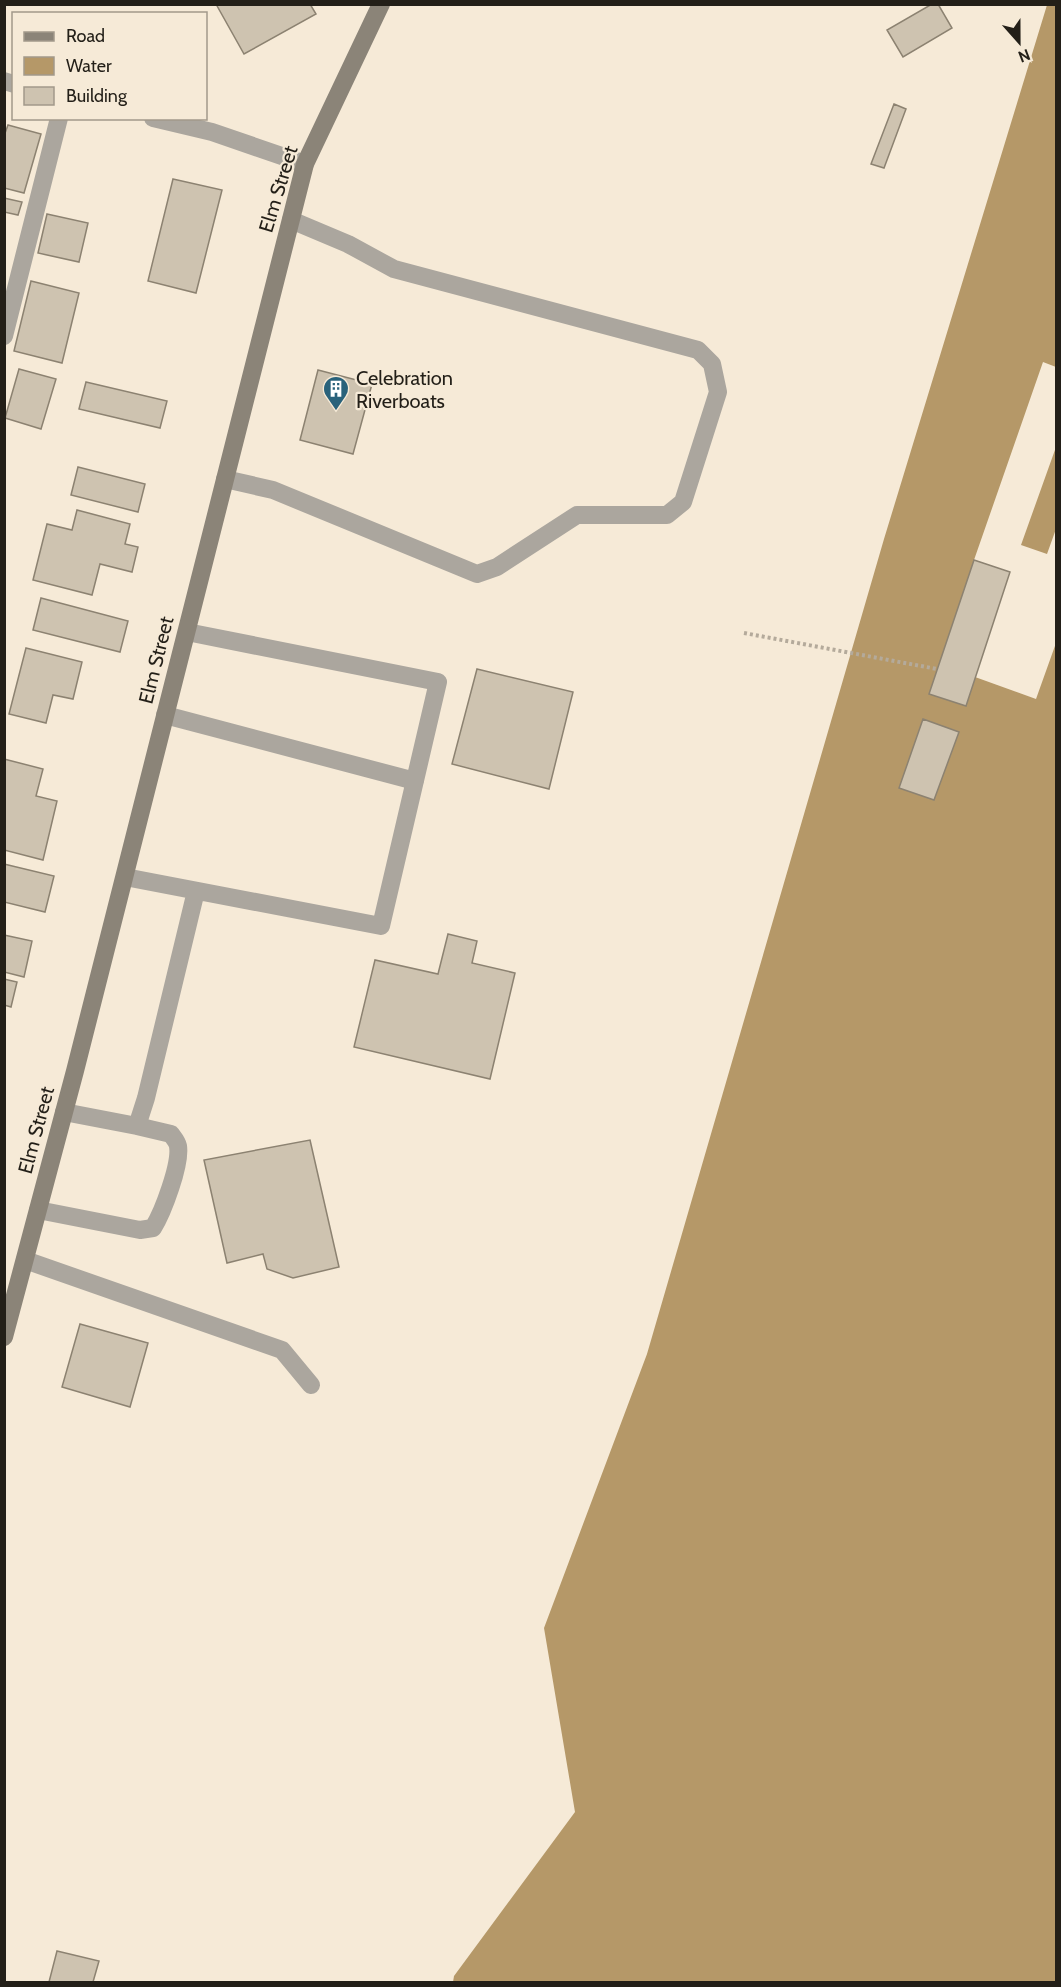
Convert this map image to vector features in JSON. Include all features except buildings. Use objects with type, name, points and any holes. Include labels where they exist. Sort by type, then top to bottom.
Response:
[{"type":"main road","name":"Elm Street","points":[[5,1330],[64,1112],[305,164],[381,4]]},
{"type":"street","points":[[4,336],[58,120]]},
{"type":"street","points":[[161,120],[212,132],[305,164]]},
{"type":"street","points":[[225,479],[273,490],[477,574],[497,567],[576,515],[668,515],[683,502],[718,392],[712,364],[698,350],[394,269],[348,244],[291,220]]},
{"type":"street","points":[[124,877],[381,926],[438,682],[187,632]]},
{"type":"street","points":[[165,715],[415,781]]},
{"type":"street","points":[[137,1126],[196,891]]},
{"type":"street","points":[[38,1210],[140,1230],[153,1228],[160,1217],[178,1161],[177,1144],[171,1134],[64,1112]]},
{"type":"street","points":[[25,1260],[282,1350],[311,1385]]},
{"type":"path","points":[[744,633],[938,669]]},
{"type":"water","points":[[1047,5],[1056,5],[1056,1982],[453,1982],[454,1976],[575,1812],[544,1628],[647,1354],[884,539]]},
{"type":"pier","points":[[1043,362],[1056,367],[1056,447],[1021,545],[1047,554],[1056,529],[1056,643],[1036,699],[975,677],[1010,572],[974,560]]},
{"type":"place","name":"Celebration Riverboats","points":[[336,412]]}]
